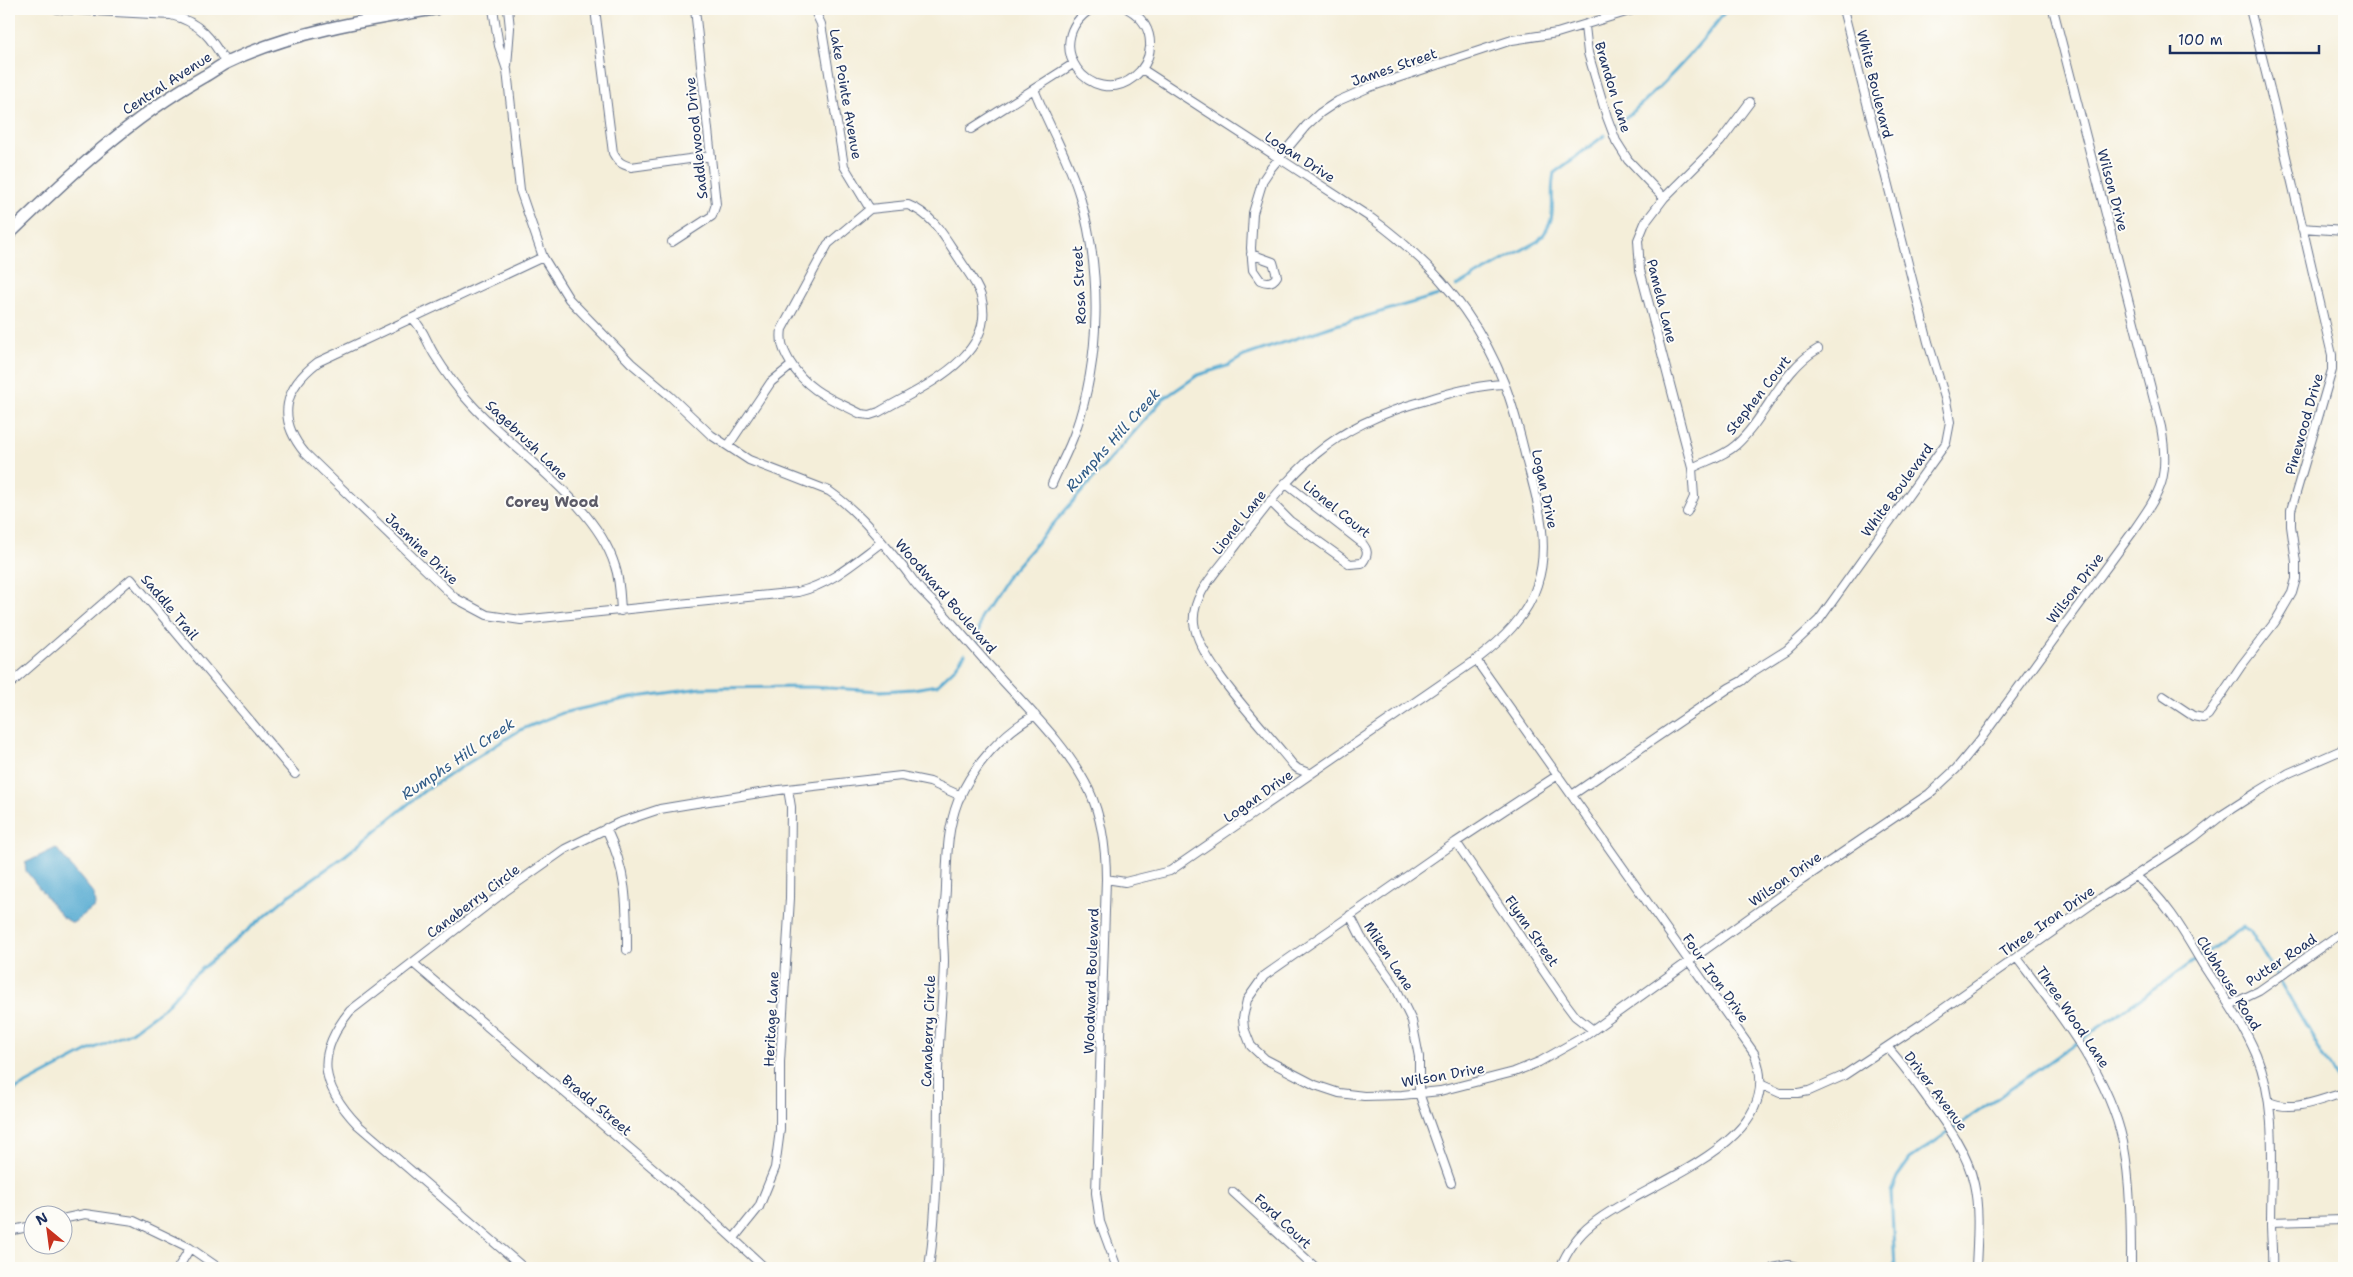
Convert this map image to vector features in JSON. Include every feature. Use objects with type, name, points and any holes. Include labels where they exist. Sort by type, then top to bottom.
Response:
[{"type":"street","points":[[57,9],[171,15],[187,19],[215,45],[226,63]]},
{"type":"street","name":"Central Avenue","points":[[9,234],[68,177],[107,143],[168,97],[226,63],[319,30],[435,9]]},
{"type":"street","name":"Woodward Boulevard","points":[[493,9],[499,46],[507,71]]},
{"type":"street","name":"Woodward Boulevard","points":[[508,9],[510,28],[507,71],[520,190],[543,257],[569,299],[588,321],[699,425],[749,460],[829,491],[860,518],[882,542],[920,590],[944,612],[993,671],[1035,715],[1076,767],[1089,791],[1101,828],[1106,854],[1096,1193],[1100,1222],[1117,1268]]},
{"type":"street","points":[[596,9],[613,153],[616,159],[620,164],[631,167],[711,156]]},
{"type":"street","name":"Saddlewood Drive","points":[[672,242],[712,216],[715,210],[695,9]]},
{"type":"street","name":"Lake Pointe Avenue","points":[[814,9],[821,24],[844,166],[870,209]]},
{"type":"street","points":[[1091,9],[1077,20],[1069,37],[1070,55],[1073,64],[1088,80],[1109,86],[1130,80],[1142,69],[1149,54],[1148,33],[1138,15],[1128,9]]},
{"type":"street","name":"James Street","points":[[1251,254],[1253,213],[1263,180],[1306,126],[1320,113],[1358,92],[1512,40],[1558,33],[1636,9]]},
{"type":"street","name":"White Boulevard","points":[[1572,795],[1742,681],[1808,631],[1846,584],[1946,443],[1950,422],[1946,401],[1928,342],[1842,9]]},
{"type":"street","name":"Wilson Drive","points":[[1558,776],[1456,842],[1292,955],[1258,983],[1247,1000],[1243,1018],[1244,1028],[1251,1046],[1258,1053],[1315,1085],[1339,1093],[1364,1096],[1419,1093],[1481,1082],[1514,1072],[1563,1050],[1593,1030],[1802,880],[1929,794],[1943,782],[1980,740],[2134,530],[2161,488],[2165,474],[2161,427],[2054,9]]},
{"type":"street","name":"Pinewood Drive","points":[[2163,696],[2193,716],[2203,718],[2208,715],[2241,666],[2275,622],[2292,593],[2296,578],[2296,562],[2291,526],[2292,510],[2326,397],[2332,363],[2286,154],[2250,9]]},
{"type":"street","name":"Brandon Lane","points":[[1585,26],[1588,53],[1607,118],[1616,141],[1628,160],[1664,198]]},
{"type":"street","points":[[970,129],[1073,64]]},
{"type":"street","name":"Logan Drive","points":[[1106,879],[1125,882],[1140,880],[1170,871],[1476,660],[1505,636],[1522,615],[1536,588],[1543,558],[1539,507],[1520,432],[1504,384],[1488,348],[1474,324],[1442,280],[1404,242],[1371,218],[1142,69]]},
{"type":"street","name":"Rosa Street","points":[[1034,89],[1081,197],[1087,220],[1093,265],[1094,342],[1088,388],[1074,434],[1052,484]]},
{"type":"street","name":"Pamela Lane","points":[[1687,512],[1694,497],[1692,468],[1638,260],[1638,240],[1641,231],[1664,198],[1720,142],[1750,102]]},
{"type":"street","points":[[908,205],[920,210],[939,228],[978,288],[984,310],[979,337],[968,354],[956,364],[870,416],[862,414],[813,390],[798,375],[780,340],[782,329],[828,244],[870,209],[908,205]]},
{"type":"street","points":[[2302,228],[2344,231]]},
{"type":"street","name":"Jasmine Drive","points":[[543,257],[318,362],[299,379],[292,390],[286,411],[290,428],[297,444],[332,481],[455,598],[476,610],[498,618],[521,620],[810,590],[846,570],[882,542]]},
{"type":"street","name":"Sagebrush Lane","points":[[413,318],[419,324],[435,355],[473,406],[546,474],[590,519],[602,537],[615,564],[621,610]]},
{"type":"street","name":"Stephen Court","points":[[1692,468],[1714,458],[1735,445],[1760,416],[1799,362],[1818,349]]},
{"type":"street","points":[[728,446],[771,382],[792,365]]},
{"type":"street","name":"Lionel Lane","points":[[1312,774],[1298,769],[1293,764],[1212,665],[1202,648],[1194,621],[1197,602],[1207,585],[1285,483],[1316,452],[1338,436],[1376,416],[1410,403],[1489,384],[1504,384]]},
{"type":"street","name":"Lionel Court","points":[[1270,502],[1290,521],[1350,564],[1362,563],[1368,555],[1361,542],[1285,483]]},
{"type":"street","name":"Saddle Trail","points":[[9,684],[131,579],[295,774]]},
{"type":"street","name":"Four Iron Drive","points":[[1476,660],[1754,1053],[1760,1071],[1758,1101],[1750,1116],[1736,1134],[1717,1151],[1598,1219],[1580,1235],[1560,1268]]},
{"type":"street","name":"Canaberry Circle","points":[[929,1268],[937,1190],[938,1074],[944,962],[943,934],[946,855],[952,820],[961,796],[980,763],[992,749],[1025,720],[1035,715]]},
{"type":"street","name":"Three Iron Drive","points":[[1760,1084],[1780,1093],[1809,1091],[1843,1076],[2264,788],[2301,767],[2344,749]]},
{"type":"street","name":"Canaberry Circle","points":[[524,1268],[358,1125],[334,1096],[327,1071],[329,1045],[334,1032],[350,1011],[542,864],[565,849],[606,828],[660,809],[901,776],[930,782],[961,796]]},
{"type":"street","name":"Heritage Lane","points":[[734,1238],[759,1207],[775,1168],[780,1130],[780,1062],[790,898],[791,807],[788,790]]},
{"type":"street","points":[[606,828],[621,864],[624,879],[627,950]]},
{"type":"street","name":"Flynn Street","points":[[1456,842],[1566,1004],[1575,1016],[1593,1030]]},
{"type":"street","name":"Clubhouse Road","points":[[2135,876],[2150,887],[2158,897],[2230,1005],[2256,1055],[2269,1102],[2272,1268]]},
{"type":"street","name":"Miken Lane","points":[[1350,915],[1360,937],[1394,984],[1412,1021],[1418,1057],[1419,1093],[1451,1183]]},
{"type":"street","name":"Putter Road","points":[[2230,1005],[2259,991],[2344,931]]},
{"type":"street","name":"Three Wood Lane","points":[[2017,958],[2087,1057],[2106,1089],[2123,1142],[2128,1171],[2130,1268]]},
{"type":"street","name":"Bradd Street","points":[[412,963],[734,1238],[765,1268]]},
{"type":"street","name":"Driver Avenue","points":[[1886,1047],[1904,1065],[1956,1138],[1967,1162],[1975,1186],[1977,1213],[1976,1268]]},
{"type":"street","points":[[2269,1102],[2283,1107],[2294,1106],[2344,1093]]},
{"type":"street","name":"Ford Court","points":[[1233,1192],[1316,1268]]},
{"type":"street","points":[[72,1217],[85,1214],[134,1221],[190,1248],[219,1268]]},
{"type":"street","points":[[2271,1222],[2344,1220]]},
{"type":"street","points":[[9,1232],[22,1229]]},
{"type":"street","points":[[178,1268],[190,1248]]},
{"type":"street","points":[[1772,1268],[1788,1265],[1803,1268]]},
{"type":"water","points":[[56,848],[94,894],[95,906],[73,923],[62,917],[26,871],[25,863]]},
{"type":"waterway","name":"Rumphs Hill Creek","points":[[1618,124],[1676,70],[1727,9]]},
{"type":"waterway","name":"Rumphs Hill Creek","points":[[1457,286],[1538,241],[1545,232],[1552,217],[1554,173],[1605,135]]},
{"type":"waterway","name":"Rumphs Hill Creek","points":[[978,641],[981,616],[1005,579],[1163,399],[1198,375],[1227,366],[1244,356],[1336,325],[1442,294]]},
{"type":"waterway","name":"Rumphs Hill Creek","points":[[9,1093],[88,1051],[131,1032],[165,1007],[190,979],[288,896],[342,858],[424,791],[520,730],[562,713],[630,698],[701,688],[811,687],[881,691],[937,685],[953,670],[965,654]]},
{"type":"waterway","points":[[1895,1268],[1891,1192],[1897,1177],[1910,1159],[2243,927],[2250,931],[2344,1091]]},
{"type":"district","name":"Corey Wood","points":[[552,502]]}]
